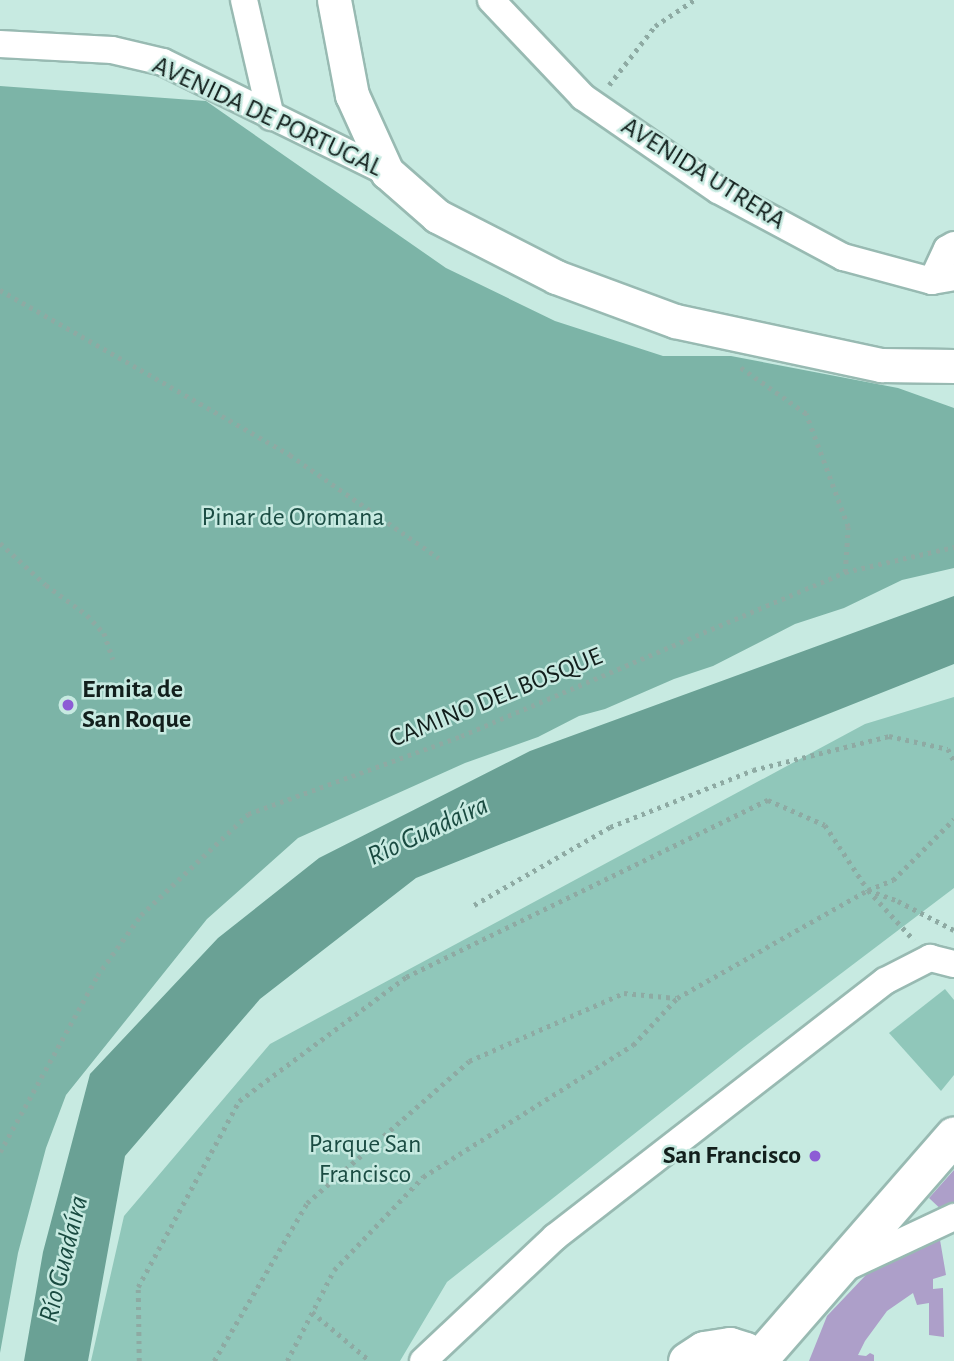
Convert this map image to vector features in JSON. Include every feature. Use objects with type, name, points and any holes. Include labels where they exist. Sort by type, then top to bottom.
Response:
[{"type":"main road","points":[[687,1361],[704,1350],[730,1346],[759,1360],[954,1135]]},
{"type":"street","points":[[244,0],[271,117]]},
{"type":"street","points":[[334,0],[352,95],[387,172]]},
{"type":"street","name":"AVENIDA UTRERA","points":[[491,0],[583,97],[718,190],[843,257],[943,279]]},
{"type":"street","name":"AVENIDA DE PORTUGAL","points":[[0,44],[112,50],[163,62],[387,172],[437,216],[556,277],[674,321],[881,365],[954,366]]},
{"type":"street","points":[[943,279],[947,249],[954,244]]},
{"type":"street","points":[[423,1361],[555,1237],[885,981],[942,961]]},
{"type":"street","points":[[835,1273],[954,1217]]},
{"type":"path","points":[[594,105],[655,26],[694,0]]},
{"type":"path","points":[[0,290],[290,455],[439,558]]},
{"type":"path","points":[[729,359],[806,414],[848,527],[845,572]]},
{"type":"path","points":[[0,543],[46,585],[87,615],[104,634],[113,659]]},
{"type":"path","name":"CAMINO DEL BOSQUE","points":[[0,1152],[97,976],[141,915],[248,814],[461,736],[845,572],[954,547]]},
{"type":"path","points":[[474,905],[610,827],[753,770],[889,736],[948,749],[954,760]]},
{"type":"path","points":[[139,1361],[138,1287],[239,1101],[405,977],[768,800],[825,825],[868,890],[942,961]]},
{"type":"path","points":[[287,1361],[334,1270],[423,1177],[633,1045],[677,998],[868,890],[893,880],[954,819]]},
{"type":"path","points":[[868,890],[898,901],[954,930]]},
{"type":"path","points":[[214,1361],[307,1203],[469,1061],[624,993],[677,998]]},
{"type":"path","points":[[0,1139],[7,1140]]},
{"type":"path","points":[[312,1312],[370,1361]]},
{"type":"green space","name":"Pinar de Oromana","points":[[0,86],[206,101],[446,268],[555,321],[663,356],[731,356],[898,388],[954,408],[954,568],[902,580],[844,608],[795,624],[713,666],[674,679],[605,709],[579,716],[538,737],[465,763],[298,838],[207,919],[66,1095],[46,1148],[18,1253],[0,1353]]},
{"type":"green space","name":"Parque San Francisco","points":[[954,697],[954,888],[744,1047],[447,1282],[400,1361],[91,1361],[124,1216],[270,1044],[865,724]]},
{"type":"green space","points":[[945,989],[954,1000],[954,1075],[941,1091],[889,1033]]},
{"type":"water","name":"Río Guadaíra","points":[[954,596],[954,664],[416,878],[260,999],[125,1156],[88,1361],[24,1361],[43,1252],[90,1074],[218,938],[319,858],[530,751]]},
{"type":"building","points":[[954,1170],[954,1210],[946,1214],[929,1198]]},
{"type":"building","points":[[939,1234],[946,1275],[933,1279],[933,1289],[943,1288],[944,1337],[929,1335],[929,1303],[917,1305],[913,1293],[887,1311],[865,1341],[858,1355],[866,1356],[870,1353],[874,1355],[874,1361],[809,1361],[827,1316],[883,1257]]},
{"type":"place","name":"Ermita de San Roque","points":[[68,705]]},
{"type":"place","name":"San Francisco","points":[[815,1156]]}]
